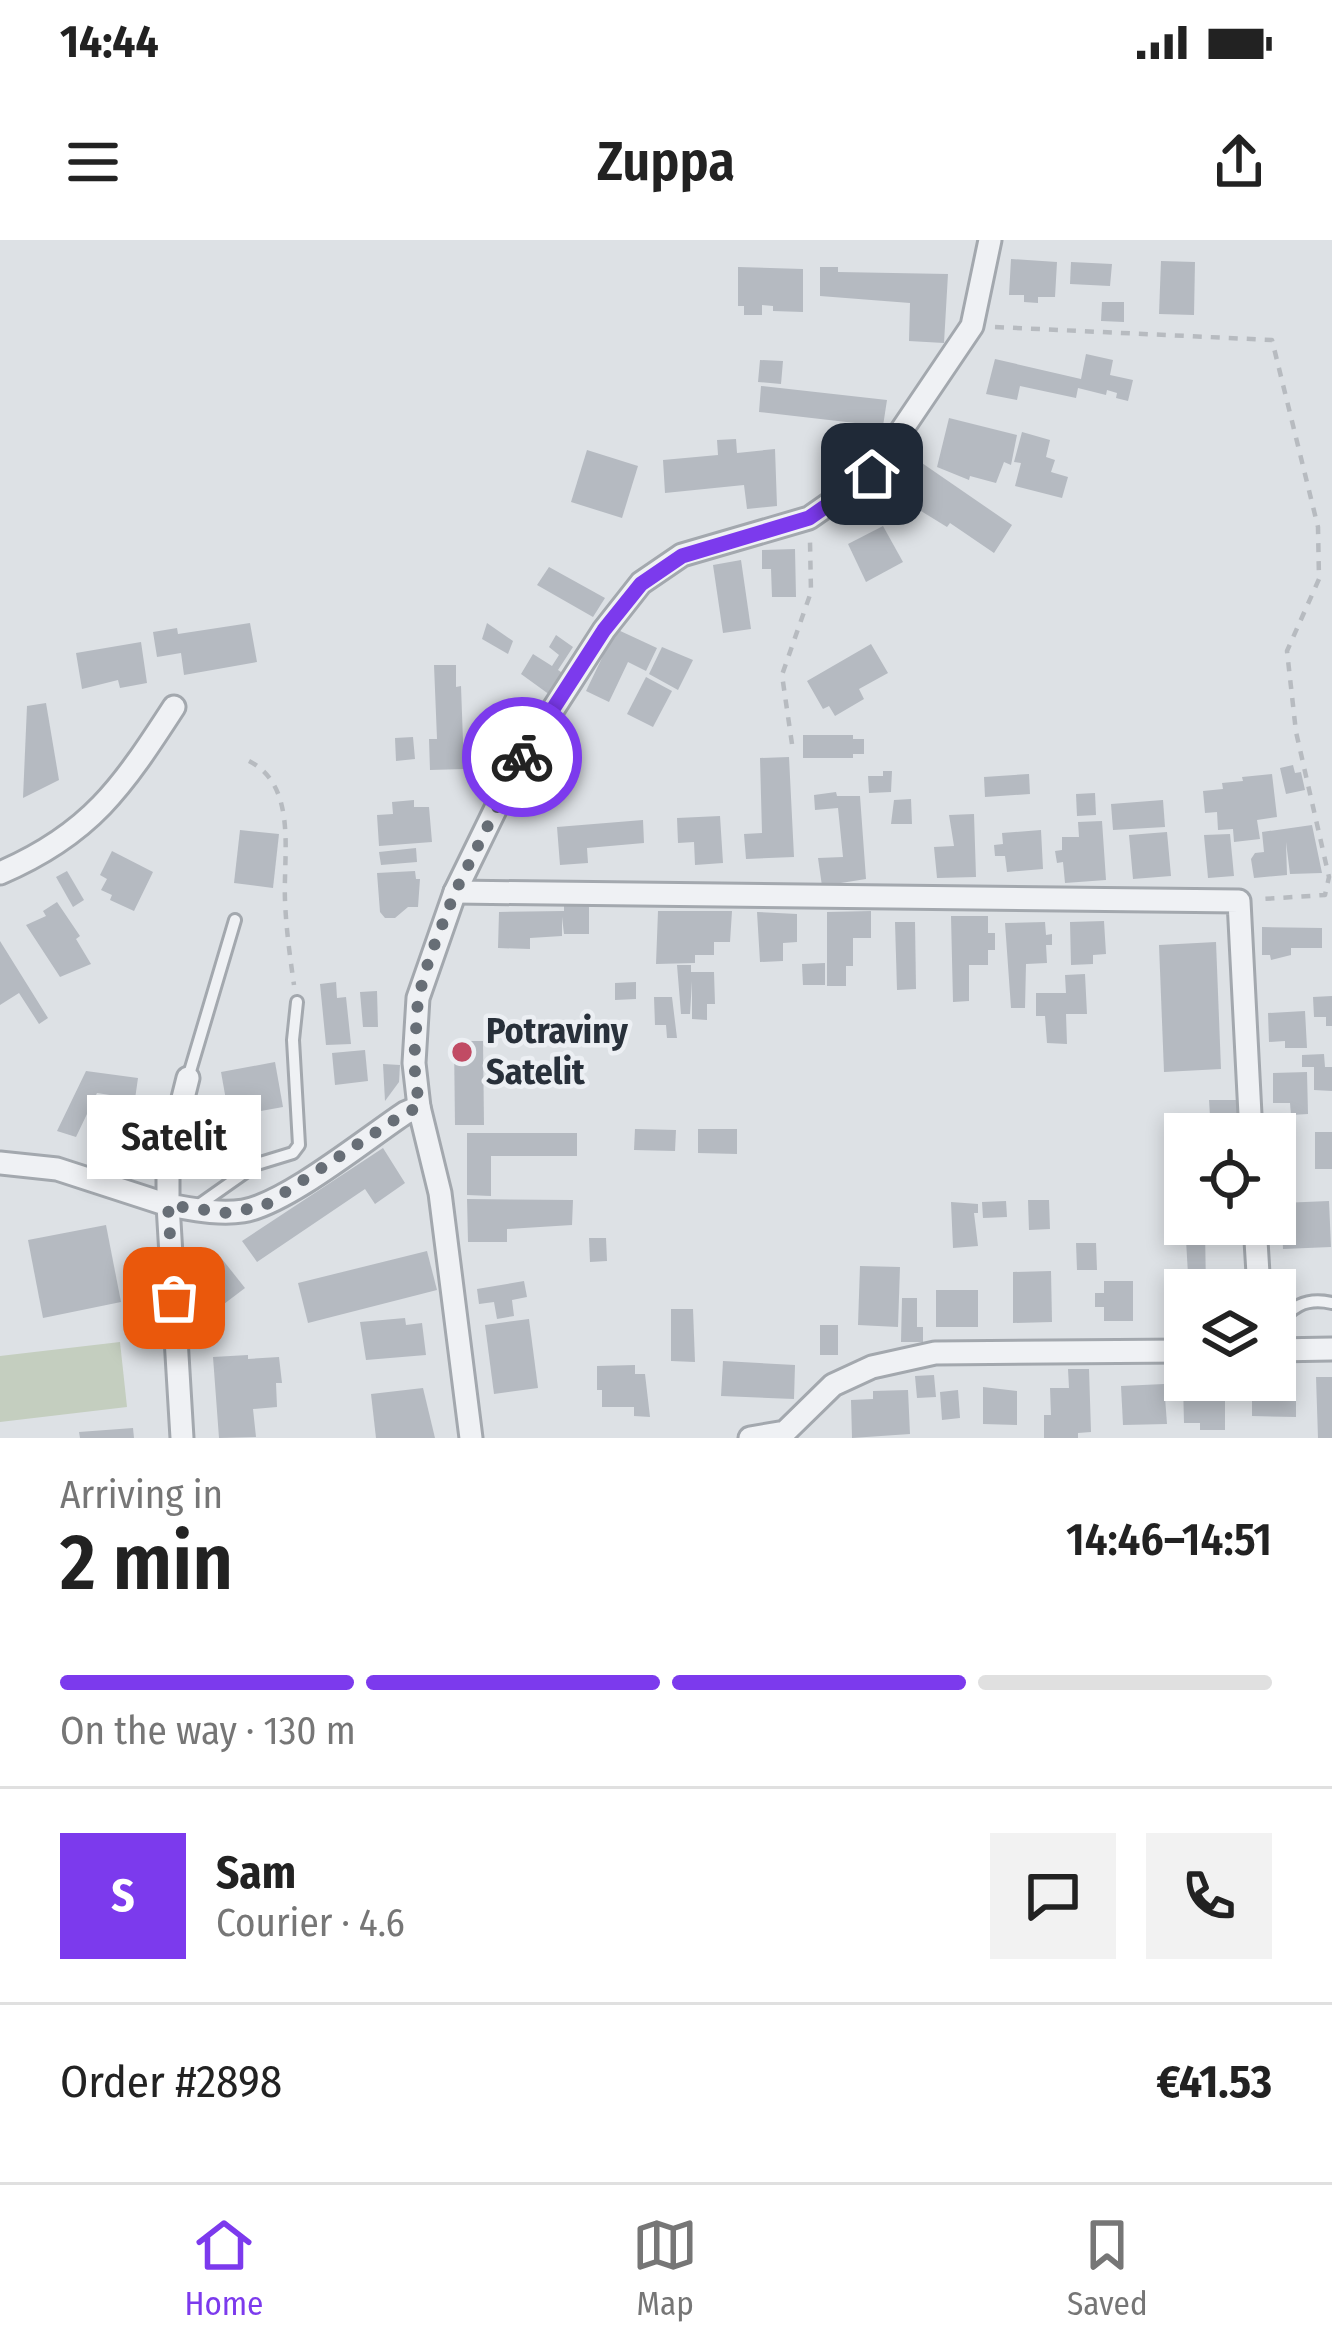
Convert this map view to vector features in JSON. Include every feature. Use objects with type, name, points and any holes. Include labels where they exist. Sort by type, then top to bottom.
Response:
[{"type":"street","points":[[471,1438],[440,1193],[419,1107],[414,1063],[418,998],[455,892],[516,767],[604,630],[641,584],[682,556],[809,518],[872,474],[972,326],[989,240]]},
{"type":"street","points":[[0,873],[56,844],[91,817],[124,785],[174,707]]},
{"type":"street","points":[[455,892],[1239,901],[1250,1113]]},
{"type":"street","points":[[182,1438],[168,1158],[188,1078]]},
{"type":"street","points":[[0,1163],[57,1169],[168,1205],[228,1213],[264,1206],[419,1107]]},
{"type":"street","points":[[1296,1350],[1332,1349]]},
{"type":"street","points":[[750,1438],[787,1435],[833,1385],[907,1357],[1164,1351]]},
{"type":"lane","points":[[188,1078],[235,920]]},
{"type":"lane","points":[[193,1209],[257,1164],[293,1154],[299,1145],[293,1040],[297,1002]]},
{"type":"lane","points":[[1296,1306],[1310,1300],[1332,1303]]},
{"type":"path","points":[[972,326],[1272,340],[1318,527],[1319,579],[1287,650],[1296,732],[1330,877],[1325,895],[1239,901]]},
{"type":"path","points":[[792,743],[782,675],[811,592],[809,518]]},
{"type":"path","points":[[249,761],[262,767],[285,819],[285,909],[297,1002]]},
{"type":"green space","points":[[120,1342],[127,1407],[0,1422],[0,1356]]},
{"type":"building","points":[[1011,259],[1057,262],[1055,297],[1038,297],[1038,303],[1024,302],[1024,295],[1009,295]]},
{"type":"building","points":[[1161,261],[1195,262],[1194,315],[1159,314]]},
{"type":"building","points":[[1071,262],[1112,264],[1110,286],[1070,284]]},
{"type":"building","points":[[738,267],[803,269],[803,312],[773,311],[773,306],[762,305],[762,315],[744,315],[744,306],[738,306]]},
{"type":"building","points":[[820,267],[838,267],[838,272],[948,274],[944,343],[909,341],[910,303],[820,296]]},
{"type":"building","points":[[1102,302],[1124,302],[1124,322],[1101,321]]},
{"type":"building","points":[[1086,354],[1113,360],[1110,375],[1133,380],[1128,401],[1107,390],[1106,395],[1078,388],[1076,398],[1020,386],[1017,400],[986,394],[995,359],[1081,379]]},
{"type":"building","points":[[760,360],[783,361],[781,384],[758,382]]},
{"type":"building","points":[[761,386],[887,400],[881,439],[855,438],[855,423],[759,412]]},
{"type":"building","points":[[949,418],[1017,435],[1011,465],[1004,462],[996,483],[970,476],[969,480],[937,467]]},
{"type":"building","points":[[1022,432],[1050,440],[1046,457],[1055,460],[1051,472],[1068,477],[1062,498],[1015,486],[1021,463],[1014,462]]},
{"type":"building","points":[[736,439],[737,453],[775,449],[777,506],[747,509],[744,485],[665,493],[663,460],[718,455],[717,440]]},
{"type":"building","points":[[587,450],[638,466],[622,518],[571,502]]},
{"type":"building","points":[[919,461],[1012,525],[994,553],[950,523],[947,527],[895,495]]},
{"type":"building","points":[[883,526],[903,562],[866,582],[848,544]]},
{"type":"building","points":[[795,549],[796,597],[772,597],[771,569],[762,569],[762,550]]},
{"type":"building","points":[[741,560],[751,629],[723,633],[713,565]]},
{"type":"building","points":[[549,567],[605,598],[593,617],[537,585]]},
{"type":"building","points":[[250,623],[257,662],[184,675],[181,653],[157,657],[153,632],[177,628],[178,634]]},
{"type":"building","points":[[487,623],[513,641],[508,654],[482,639]]},
{"type":"building","points":[[616,629],[657,648],[646,671],[628,662],[609,702],[586,691]]},
{"type":"building","points":[[556,635],[573,647],[550,695],[521,674],[533,654],[552,666],[559,655],[549,647]]},
{"type":"building","points":[[141,642],[147,683],[120,688],[118,680],[82,689],[76,653]]},
{"type":"building","points":[[871,644],[888,673],[859,689],[864,699],[835,716],[829,706],[823,709],[807,681]]},
{"type":"building","points":[[662,647],[693,660],[678,690],[649,674]]},
{"type":"building","points":[[434,665],[456,665],[464,769],[430,770],[429,739],[437,739]]},
{"type":"building","points":[[646,677],[672,691],[653,727],[627,714]]},
{"type":"building","points":[[46,703],[59,780],[23,798],[27,706]]},
{"type":"building","points":[[803,735],[853,735],[853,739],[864,739],[864,754],[803,758]]},
{"type":"building","points":[[413,737],[415,759],[396,761],[395,738]]},
{"type":"building","points":[[789,757],[794,857],[746,859],[744,834],[762,833],[760,758]]},
{"type":"building","points":[[1293,765],[1295,773],[1301,772],[1305,790],[1286,794],[1280,768]]},
{"type":"building","points":[[883,771],[892,771],[891,792],[869,793],[868,776],[883,776]]},
{"type":"building","points":[[1029,774],[1030,794],[985,797],[984,777]]},
{"type":"building","points":[[1272,774],[1277,817],[1257,820],[1260,839],[1234,842],[1233,829],[1218,830],[1217,812],[1205,813],[1203,791],[1223,789],[1222,783],[1243,781],[1242,777]]},
{"type":"building","points":[[836,792],[837,796],[860,796],[866,879],[822,886],[818,858],[843,857],[838,808],[815,810],[814,795]]},
{"type":"building","points":[[1095,793],[1096,815],[1077,816],[1076,794]]},
{"type":"building","points":[[911,799],[912,824],[891,824],[894,800]]},
{"type":"building","points":[[414,800],[414,807],[429,807],[432,842],[379,846],[377,815],[393,814],[392,802]]},
{"type":"building","points":[[1163,800],[1165,827],[1113,830],[1111,804]]},
{"type":"building","points":[[974,814],[976,877],[937,878],[934,847],[954,846],[949,815]]},
{"type":"building","points":[[720,816],[723,863],[695,865],[694,842],[678,843],[677,818]]},
{"type":"building","points":[[643,820],[644,843],[587,848],[588,863],[560,865],[557,827]]},
{"type":"building","points":[[1102,821],[1106,880],[1065,883],[1063,862],[1057,863],[1055,851],[1062,850],[1062,837],[1079,837],[1078,822]]},
{"type":"building","points":[[1312,825],[1322,873],[1290,874],[1286,842],[1287,875],[1254,878],[1251,859],[1264,852],[1262,832]]},
{"type":"building","points":[[240,830],[279,834],[273,888],[234,883]]},
{"type":"building","points":[[1041,830],[1043,869],[1007,872],[1005,856],[995,856],[994,845],[1003,844],[1002,833]]},
{"type":"building","points":[[1167,832],[1171,876],[1133,879],[1129,835]]},
{"type":"building","points":[[1230,834],[1234,876],[1208,878],[1204,835]]},
{"type":"building","points":[[416,848],[417,862],[381,865],[379,852]]},
{"type":"building","points":[[112,851],[153,872],[134,911],[110,900],[112,895],[101,890],[107,879],[100,875]]},
{"type":"building","points":[[67,871],[84,900],[73,907],[56,877]]},
{"type":"building","points":[[415,871],[420,879],[418,907],[385,918],[380,912],[377,873]]},
{"type":"building","points":[[57,902],[80,936],[76,939],[91,964],[60,977],[26,925],[46,916],[43,911]]},
{"type":"building","points":[[564,906],[589,906],[589,934],[564,934],[562,917],[562,936],[530,938],[530,949],[498,948],[499,912],[564,911]]},
{"type":"building","points":[[658,911],[732,911],[730,942],[714,942],[714,955],[695,955],[695,963],[656,964]]},
{"type":"building","points":[[871,911],[871,938],[853,938],[853,966],[846,966],[846,986],[827,986],[827,912]]},
{"type":"building","points":[[757,912],[797,914],[797,942],[783,943],[783,961],[760,962]]},
{"type":"building","points":[[951,916],[988,916],[988,933],[995,933],[995,950],[988,950],[988,965],[969,965],[969,1001],[953,1002]]},
{"type":"building","points":[[1104,921],[1106,954],[1093,955],[1093,964],[1071,965],[1070,922]]},
{"type":"building","points":[[895,922],[915,922],[916,989],[897,990]]},
{"type":"building","points":[[1045,922],[1046,935],[1052,934],[1052,945],[1046,945],[1047,963],[1026,964],[1025,1008],[1011,1008],[1005,923]]},
{"type":"building","points":[[1262,927],[1322,928],[1322,948],[1291,948],[1291,955],[1271,960],[1270,955],[1262,955]]},
{"type":"building","points":[[0,941],[48,1018],[39,1024],[19,993],[0,1005]]},
{"type":"building","points":[[1216,942],[1221,1069],[1164,1072],[1159,945]]},
{"type":"building","points":[[825,963],[825,985],[803,985],[802,964]]},
{"type":"building","points":[[677,965],[691,965],[691,972],[714,972],[715,1004],[707,1004],[707,1020],[692,1019],[692,981],[690,1014],[681,1014]]},
{"type":"building","points":[[1085,974],[1087,1014],[1066,1014],[1067,1044],[1047,1043],[1045,1016],[1036,1016],[1036,993],[1066,993],[1065,975]]},
{"type":"building","points":[[336,982],[337,998],[346,997],[351,1044],[326,1045],[320,984]]},
{"type":"building","points":[[636,982],[636,999],[615,1000],[615,983]]},
{"type":"building","points":[[377,991],[378,1027],[363,1027],[360,992]]},
{"type":"building","points":[[1332,996],[1332,1026],[1326,1026],[1326,1017],[1314,1017],[1313,997]]},
{"type":"building","points":[[654,997],[672,997],[677,1038],[667,1038],[666,1025],[655,1025]]},
{"type":"building","points":[[1305,1011],[1307,1048],[1269,1042],[1268,1013]]},
{"type":"building","points":[[454,1041],[483,1041],[484,1125],[455,1125]]},
{"type":"building","points":[[365,1050],[368,1081],[335,1085],[332,1053]]},
{"type":"building","points":[[1324,1054],[1325,1067],[1332,1067],[1332,1091],[1314,1090],[1314,1067],[1302,1067],[1302,1055]]},
{"type":"building","points":[[275,1062],[283,1107],[229,1117],[221,1072]]},
{"type":"building","points":[[383,1064],[400,1065],[399,1082],[385,1101]]},
{"type":"building","points":[[86,1071],[138,1078],[135,1099],[97,1093],[76,1137],[57,1131]]},
{"type":"building","points":[[1307,1072],[1308,1114],[1291,1113],[1290,1103],[1273,1103],[1273,1073]]},
{"type":"building","points":[[1209,1100],[1239,1100],[1240,1113],[1210,1113]]},
{"type":"building","points":[[635,1129],[676,1130],[675,1151],[634,1150]]},
{"type":"building","points":[[698,1129],[737,1129],[737,1154],[698,1153]]},
{"type":"building","points":[[1315,1132],[1332,1132],[1332,1169],[1315,1169]]},
{"type":"building","points":[[467,1133],[577,1133],[577,1156],[491,1156],[491,1196],[467,1195]]},
{"type":"building","points":[[383,1148],[405,1183],[375,1204],[365,1189],[257,1262],[242,1241]]},
{"type":"building","points":[[467,1199],[573,1200],[572,1225],[507,1229],[507,1242],[468,1242]]},
{"type":"building","points":[[1028,1200],[1049,1200],[1050,1229],[1029,1230]]},
{"type":"building","points":[[1006,1201],[1007,1217],[983,1218],[982,1202]]},
{"type":"building","points":[[1329,1201],[1331,1247],[1283,1249],[1283,1245],[1296,1245],[1296,1202]]},
{"type":"building","points":[[951,1202],[978,1204],[978,1213],[974,1213],[978,1246],[953,1248]]},
{"type":"building","points":[[106,1225],[121,1302],[43,1318],[28,1240]]},
{"type":"building","points":[[589,1238],[606,1238],[607,1261],[590,1262]]},
{"type":"building","points":[[1076,1243],[1096,1243],[1097,1270],[1077,1270]]},
{"type":"building","points":[[1186,1245],[1205,1245],[1206,1269],[1188,1269]]},
{"type":"building","points":[[427,1251],[437,1290],[308,1323],[298,1283]]},
{"type":"building","points":[[222,1259],[245,1288],[220,1307],[198,1277]]},
{"type":"building","points":[[860,1266],[900,1267],[898,1327],[858,1325]]},
{"type":"building","points":[[1051,1271],[1052,1322],[1013,1323],[1013,1272]]},
{"type":"building","points":[[524,1281],[527,1297],[512,1300],[514,1316],[497,1319],[494,1302],[479,1304],[477,1289]]},
{"type":"building","points":[[1104,1281],[1133,1281],[1133,1321],[1104,1321],[1104,1307],[1095,1307],[1095,1293],[1104,1293]]},
{"type":"building","points":[[936,1290],[978,1290],[978,1327],[936,1327]]},
{"type":"building","points":[[902,1298],[917,1298],[917,1327],[923,1327],[923,1342],[901,1342]]},
{"type":"building","points":[[671,1309],[693,1309],[695,1362],[671,1361]]},
{"type":"building","points":[[405,1318],[406,1325],[422,1323],[426,1355],[366,1360],[360,1322]]},
{"type":"building","points":[[529,1319],[538,1388],[494,1394],[485,1325]]},
{"type":"building","points":[[820,1325],[838,1325],[838,1355],[820,1355]]},
{"type":"building","points":[[248,1355],[248,1359],[279,1357],[282,1383],[276,1383],[277,1407],[253,1409],[256,1437],[219,1438],[213,1357]]},
{"type":"building","points":[[723,1361],[795,1365],[794,1399],[721,1396]]},
{"type":"building","points":[[635,1365],[635,1374],[645,1374],[650,1417],[634,1416],[634,1407],[602,1407],[602,1390],[597,1390],[597,1366]]},
{"type":"building","points":[[1068,1369],[1089,1369],[1091,1432],[1078,1433],[1078,1438],[1044,1438],[1044,1415],[1051,1415],[1050,1388],[1069,1388]]},
{"type":"building","points":[[934,1375],[936,1397],[917,1398],[915,1376]]},
{"type":"building","points":[[1316,1377],[1332,1377],[1332,1438],[1318,1438]]},
{"type":"building","points":[[1164,1384],[1167,1424],[1123,1425],[1121,1386]]},
{"type":"building","points":[[983,1387],[1017,1391],[1017,1425],[983,1424]]},
{"type":"building","points":[[423,1388],[435,1438],[376,1438],[371,1394]]},
{"type":"building","points":[[908,1390],[910,1434],[852,1438],[851,1400],[873,1399],[873,1391]]},
{"type":"building","points":[[958,1390],[960,1418],[942,1420],[940,1392]]},
{"type":"building","points":[[1183,1401],[1225,1401],[1225,1430],[1200,1430],[1200,1423],[1184,1423]]},
{"type":"building","points":[[1252,1401],[1296,1401],[1296,1417],[1252,1416]]},
{"type":"building","points":[[133,1428],[134,1438],[80,1438],[79,1432]]},
{"type":"way so far","points":[[174,1298],[168,1205],[228,1213],[264,1206],[419,1107],[414,1063],[418,998],[430,956],[455,892],[522,757]]},
{"type":"place","name":"Potraviny Satelit","points":[[462,1052]]},
{"type":"place","name":"Satelit","points":[[174,1298]]},
{"type":"route","points":[[522,757],[604,630],[641,584],[682,556],[809,518],[872,474]]}]
